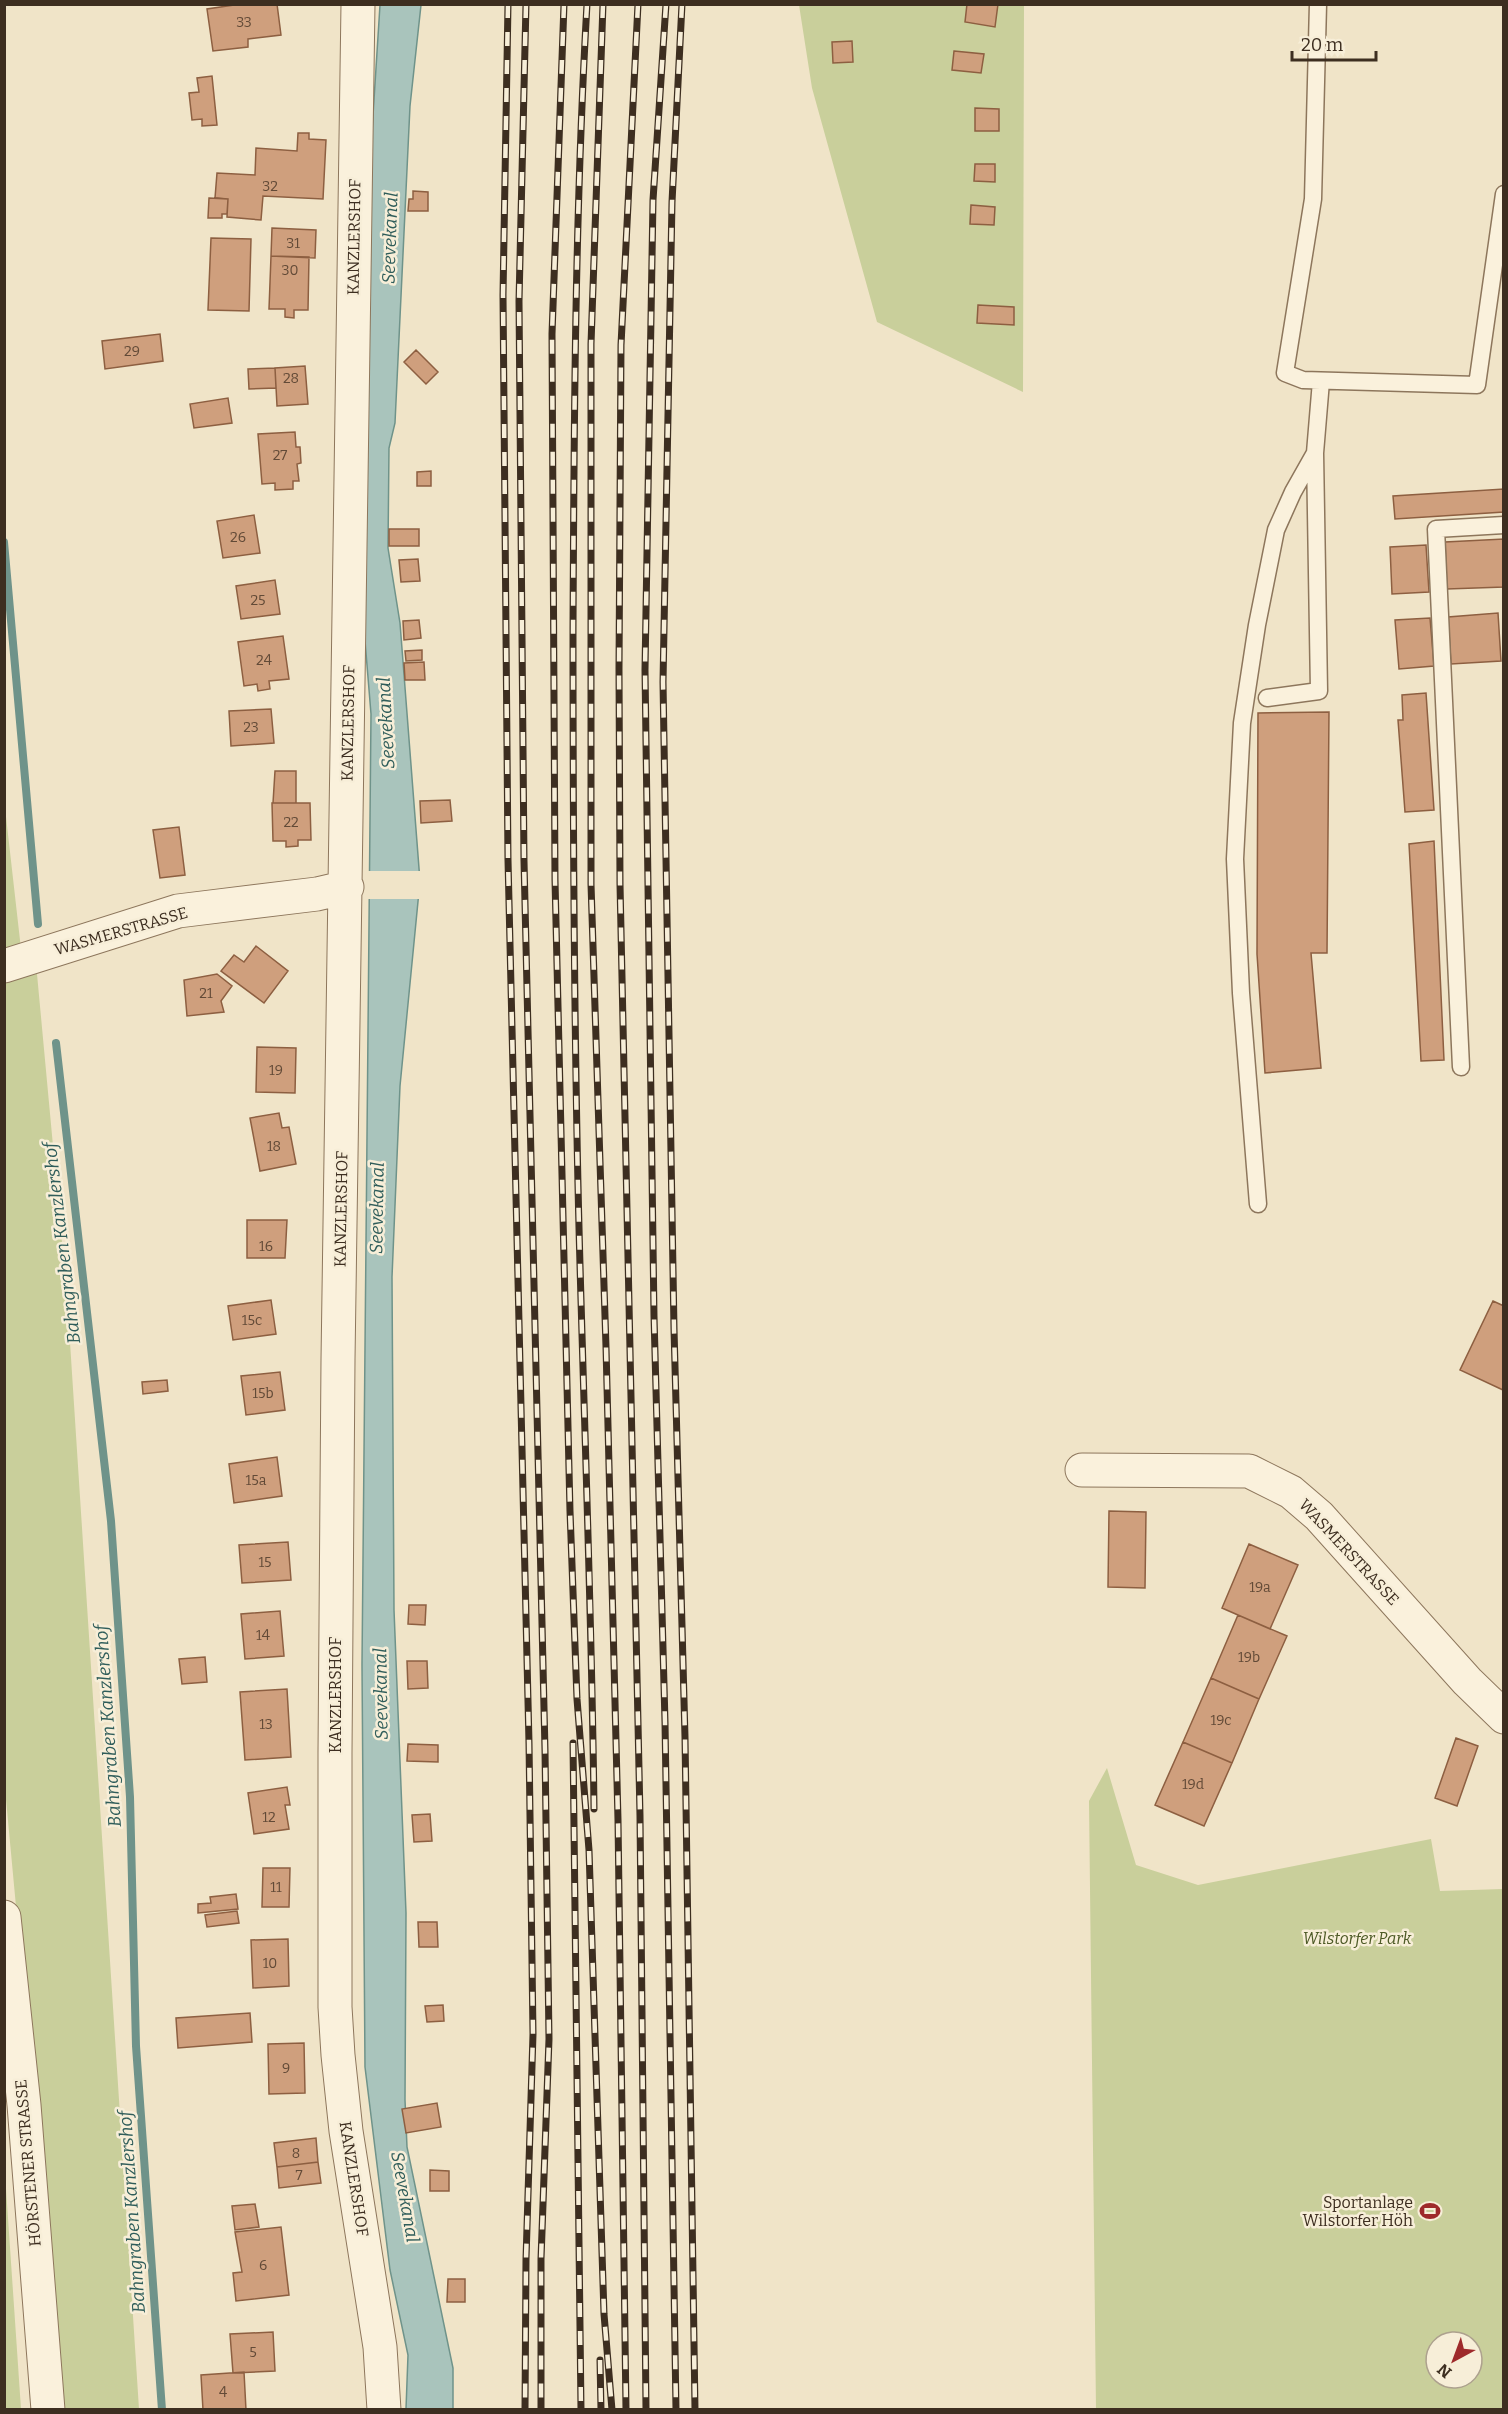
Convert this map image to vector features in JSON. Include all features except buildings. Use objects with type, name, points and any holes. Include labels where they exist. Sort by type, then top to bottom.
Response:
[{"type":"street","name":"KANZLERSHOF","points":[[358,4],[352,336],[347,887],[338,1383],[334,1753],[335,2007],[345,2131],[375,2311],[384,2409]]},
{"type":"street","name":"WASMERSTRASSE","points":[[4,966],[178,912],[317,894],[347,887]]},
{"type":"street","name":"WASMERSTRASSE","points":[[1082,1470],[1249,1471],[1291,1492],[1319,1516],[1467,1681],[1503,1717]]},
{"type":"street","name":"HÖRSTENER STRASSE","points":[[4,1917],[14,2103],[48,2409]]},
{"type":"lane","points":[[1318,4],[1313,199],[1285,373],[1304,380],[1477,385],[1503,194]]},
{"type":"lane","points":[[1267,698],[1319,691],[1315,453],[1321,381]]},
{"type":"lane","points":[[1258,1204],[1241,993],[1234,859],[1242,723],[1257,626],[1276,530],[1293,492],[1315,453]]},
{"type":"lane","points":[[1461,1067],[1436,529],[1503,525]]},
{"type":"green space","points":[[799,5],[1024,5],[1023,392],[877,322],[812,88]]},
{"type":"green space","points":[[4,799],[21,949],[4,954]]},
{"type":"green space","points":[[37,974],[67,1296],[139,2409],[63,2409],[4,1778],[4,978]]},
{"type":"green space","name":"Wilstorfer Park","points":[[1107,1768],[1136,1865],[1198,1885],[1431,1839],[1440,1891],[1503,1889],[1503,2409],[1096,2409],[1089,1801]]},
{"type":"green space","points":[[5,2174],[21,2409],[5,2409]]},
{"type":"water","name":"Seevekanal","points":[[380,5],[421,5],[410,106],[395,423],[389,448],[388,548],[400,623],[420,881],[400,1086],[392,1277],[394,1610],[406,1913],[407,2147],[453,2368],[453,2410],[406,2409],[408,2355],[390,2270],[365,2067],[362,1665],[371,714],[362,604],[357,368]]},
{"type":"pier","points":[[366,871],[422,871],[421,899],[366,899]]},
{"type":"waterway","name":"Bahngraben Kanzlershof","points":[[4,542],[38,924]]},
{"type":"waterway","name":"Bahngraben Kanzlershof","points":[[56,1043],[111,1521],[130,1797],[136,2046],[162,2410]]},
{"type":"railway","points":[[508,4],[503,295],[508,860],[529,1743],[533,2034],[526,2259],[525,2410]]},
{"type":"railway","points":[[526,4],[519,301],[524,861],[545,1750],[549,2039],[541,2259],[541,2410]]},
{"type":"railway","points":[[564,4],[552,334],[555,880],[570,1511],[577,1699],[589,1850],[604,2314],[612,2410]]},
{"type":"railway","points":[[587,4],[576,317],[573,789],[578,1186],[594,1809]]},
{"type":"railway","points":[[603,4],[591,344],[591,884],[618,1820],[626,2410]]},
{"type":"railway","points":[[638,4],[621,345],[619,669],[620,884],[640,1816],[646,2410]]},
{"type":"railway","points":[[666,4],[653,200],[645,670],[654,1316],[665,1722],[676,2410]]},
{"type":"railway","points":[[682,4],[672,202],[663,682],[674,1329],[685,1737],[695,2410]]},
{"type":"railway","points":[[573,1743],[581,2410]]},
{"type":"railway","points":[[600,2360],[601,2410]]},
{"type":"place","name":"Sportanlage Wilstorfer Höh","points":[[1430,2211]]}]
